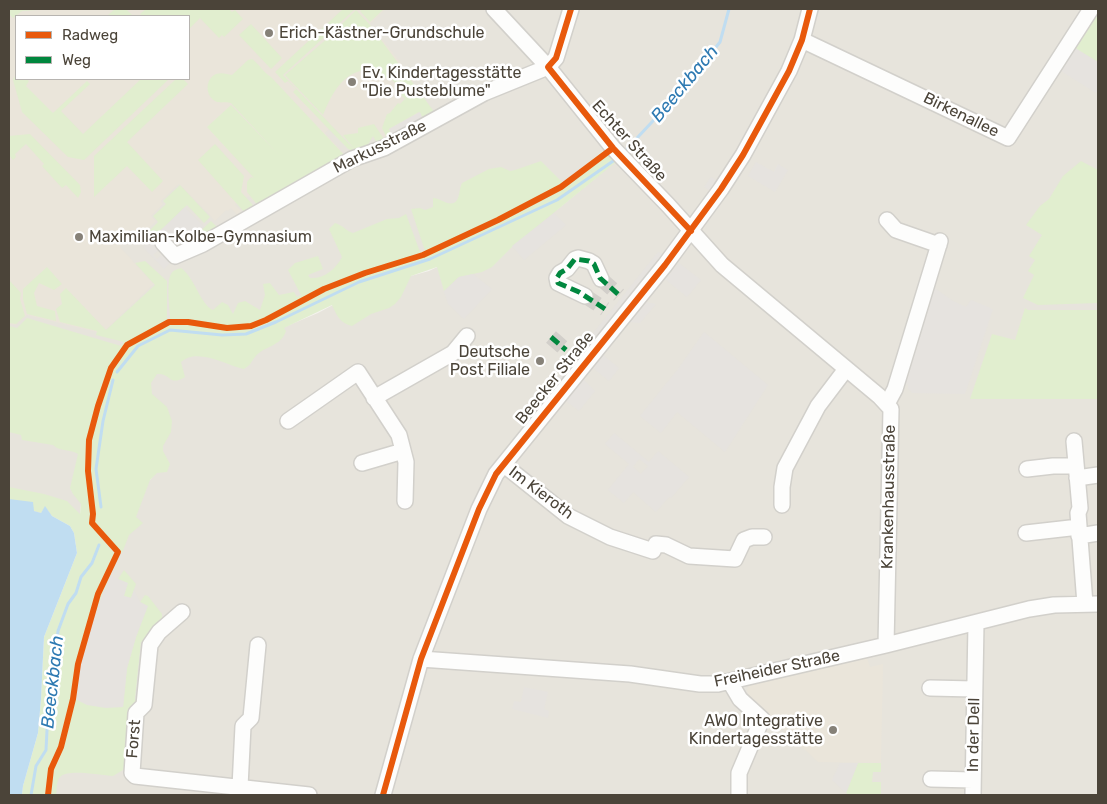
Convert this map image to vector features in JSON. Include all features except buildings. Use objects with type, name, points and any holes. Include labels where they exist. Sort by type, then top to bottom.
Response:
[{"type":"street","name":"Echter Straße","points":[[494,9],[548,67],[620,156],[691,231]]},
{"type":"street","points":[[548,67],[556,58],[571,9]]},
{"type":"street","name":"Beecker Straße","points":[[383,795],[421,659],[479,509],[496,474],[691,231],[743,155],[789,71],[802,40],[810,9]]},
{"type":"street","name":"Birkenallee","points":[[802,40],[1008,138],[1091,9]]},
{"type":"street","name":"Markusstraße","points":[[163,243],[175,256],[203,244],[352,160],[384,148],[484,93],[548,67]]},
{"type":"street","points":[[887,220],[896,230],[940,243],[895,389],[888,404]]},
{"type":"street","name":"Krankenhausstraße","points":[[691,231],[722,265],[888,404],[891,409],[886,645]]},
{"type":"street","points":[[586,296],[558,283],[557,278],[560,273],[578,258],[594,264],[602,279]]},
{"type":"street","points":[[374,398],[452,353],[467,336]]},
{"type":"street","points":[[782,505],[784,468],[818,406],[846,369]]},
{"type":"street","points":[[288,421],[358,372],[399,435],[406,462],[405,501]]},
{"type":"street","points":[[1074,441],[1080,508],[1078,513],[1079,531],[1091,604]]},
{"type":"street","points":[[362,463],[403,451]]},
{"type":"street","name":"Im Kieroth","points":[[504,464],[568,516],[610,537],[653,551],[656,544],[666,545],[689,556],[735,559],[744,540],[752,537],[764,537]]},
{"type":"street","points":[[1027,469],[1053,466],[1098,475]]},
{"type":"street","points":[[1026,533],[1079,531],[1098,533]]},
{"type":"street","name":"Freiheider Straße","points":[[421,659],[630,674],[700,684],[730,682],[1029,609],[1054,605],[1091,604]]},
{"type":"street","name":"Forst","points":[[182,612],[159,632],[150,645],[144,705],[136,713],[132,773],[135,776],[172,788],[240,787],[309,795]]},
{"type":"street","name":"In der Dell","points":[[973,795],[976,623]]},
{"type":"street","points":[[240,787],[243,726],[251,718],[258,645]]},
{"type":"street","points":[[730,682],[740,699],[762,719],[739,773],[739,794]]},
{"type":"street","name":"In der Dell","points":[[930,688],[974,689]]},
{"type":"street","name":"In der Dell","points":[[931,780],[973,780]]},
{"type":"shaded area","points":[[9,9],[1098,9],[1098,795],[34,795],[36,779],[48,752],[51,737],[49,727],[54,669],[58,657],[62,626],[69,604],[78,592],[82,578],[97,557],[101,547],[91,544],[135,484],[150,480],[156,473],[147,463],[133,425],[135,412],[126,374],[153,350],[178,342],[244,344],[318,313],[363,289],[429,271],[558,209],[615,162],[603,151],[563,183],[425,251],[358,268],[257,317],[239,322],[221,323],[187,319],[163,320],[129,338],[107,361],[88,433],[80,514],[52,516],[45,507],[41,513],[34,511],[33,502],[9,499]]},
{"type":"shaded area","points":[[38,9],[386,9],[370,24],[415,81],[413,83],[435,113],[377,143],[373,136],[359,153],[332,126],[325,133],[349,159],[260,208],[249,196],[235,204],[241,211],[237,215],[231,208],[228,211],[226,210],[215,221],[179,184],[161,201],[163,204],[151,216],[156,221],[138,239],[133,234],[120,247],[154,284],[107,329],[101,333],[27,315],[16,325],[9,324],[9,18],[22,11]]},
{"type":"shaded area","points":[[1075,48],[1098,62],[1098,89],[1096,93],[1061,71]]},
{"type":"shaded area","points":[[420,112],[423,119],[392,135],[389,129]]},
{"type":"shaded area","points":[[756,162],[774,172],[778,164],[788,170],[775,192],[748,176]]},
{"type":"shaded area","points":[[711,177],[718,181],[711,191],[704,187]]},
{"type":"shaded area","points":[[185,207],[204,227],[186,244],[176,234],[153,255],[157,259],[162,254],[170,263],[164,269],[143,247]]},
{"type":"shaded area","points":[[554,213],[566,225],[524,260],[512,246]]},
{"type":"shaded area","points":[[658,252],[667,254],[561,385],[554,385],[554,382]]},
{"type":"shaded area","points":[[679,263],[701,280],[687,297],[665,279]]},
{"type":"shaded area","points":[[473,274],[492,289],[464,319],[448,304],[444,291],[459,277]]},
{"type":"shaded area","points":[[929,284],[953,301],[966,307],[971,300],[993,309],[965,394],[912,393],[908,388],[908,384],[899,387]]},
{"type":"shaded area","points":[[646,302],[656,304],[640,323],[629,322]]},
{"type":"shaded area","points":[[704,332],[768,385],[725,452],[677,412],[661,433],[640,416],[678,369]]},
{"type":"shaded area","points":[[603,355],[619,368],[609,381],[593,368]]},
{"type":"shaded area","points":[[583,379],[595,391],[579,411],[566,401]]},
{"type":"shaded area","points":[[614,433],[649,462],[658,451],[689,477],[656,512],[633,492],[624,503],[608,490],[629,464],[605,444]],"holes":[[[639,459],[648,466],[641,474],[633,467]]]},
{"type":"shaded area","points":[[111,576],[128,583],[124,596],[131,598],[134,590],[140,602],[148,606],[127,668],[123,707],[106,708],[87,705],[75,699],[80,666],[89,632]]},
{"type":"shaded area","points":[[148,641],[139,703],[135,699],[141,642]]},
{"type":"shaded area","name":"AWO Integrative Kindertagesstätte","points":[[866,655],[870,667],[883,664],[881,763],[818,762],[749,698],[747,690],[749,685]]},
{"type":"shaded area","points":[[524,687],[548,692],[544,709],[549,711],[548,718],[512,709],[514,701],[521,702]]},
{"type":"shaded area","points":[[840,763],[858,763],[846,793],[832,780]]},
{"type":"green space","points":[[9,9],[39,9],[22,11],[13,18],[9,14]]},
{"type":"green space","points":[[115,9],[126,9],[132,15],[108,15]]},
{"type":"green space","points":[[146,9],[229,9],[232,12],[235,10],[243,19],[224,37],[222,35],[219,38],[200,18],[190,28],[190,15],[140,14]]},
{"type":"green space","points":[[343,9],[355,9],[283,75],[355,150],[343,135],[358,133],[358,128],[374,124],[384,139],[377,143],[373,136],[365,150],[359,153],[348,149],[293,92],[296,89],[288,81],[285,83],[275,72]]},
{"type":"green space","points":[[362,9],[384,9],[370,22],[360,11]]},
{"type":"green space","points":[[1098,9],[1098,62],[1075,48],[1072,50]]},
{"type":"green space","points":[[356,10],[370,25],[435,113],[423,119],[419,112],[389,129],[392,135],[387,138],[382,128],[387,114],[405,99],[401,95],[404,92],[392,80],[379,75],[380,70],[360,71],[347,78],[337,88],[323,115],[285,75],[329,37]]},
{"type":"green space","points":[[251,24],[282,58],[271,69],[239,35]]},
{"type":"green space","points":[[252,59],[347,158],[259,207],[247,192],[247,182],[251,177],[254,178],[207,127],[231,105],[279,155],[231,103],[215,101],[209,95],[208,83],[212,76],[220,73],[232,75],[248,60]]},
{"type":"green space","points":[[15,76],[15,80],[29,81],[26,86],[53,113],[87,81],[90,84],[61,111],[83,134],[140,80],[168,80],[84,160],[68,157],[22,112],[13,80]]},
{"type":"green space","points":[[175,80],[184,80],[188,84],[127,142],[163,181],[152,192],[127,166],[94,197],[94,156]]},
{"type":"green space","points":[[30,134],[80,185],[81,192],[78,198],[66,185],[62,188],[42,166],[44,164],[26,144],[15,154],[16,157],[13,160],[9,155],[9,136]]},
{"type":"green space","points":[[215,144],[244,176],[241,192],[253,205],[245,213],[198,160]]},
{"type":"green space","points":[[603,151],[616,162],[513,246],[492,267],[482,272],[459,277],[444,291],[437,267],[411,276],[401,297],[395,304],[371,314],[352,326],[339,318],[332,305],[284,328],[286,331],[284,336],[258,353],[250,365],[244,369],[212,358],[195,356],[181,362],[185,377],[180,380],[176,381],[165,375],[157,374],[151,383],[152,394],[167,407],[172,421],[171,432],[163,446],[163,451],[170,464],[167,472],[157,473],[150,480],[136,517],[143,523],[129,535],[122,553],[102,530],[98,534],[118,558],[89,632],[123,707],[127,668],[147,606],[140,602],[145,595],[148,596],[162,614],[162,621],[139,703],[128,767],[113,776],[78,773],[65,774],[58,780],[56,795],[22,795],[38,733],[44,637],[77,553],[74,533],[70,526],[52,516],[45,507],[41,513],[9,499],[9,487],[67,501],[80,514],[81,504],[70,488],[78,454],[59,449],[53,445],[22,440],[21,435],[9,432],[9,326],[17,328],[27,318],[121,346],[124,342],[96,335],[97,331],[60,322],[56,309],[62,304],[60,294],[66,288],[106,330],[155,285],[135,263],[145,261],[167,281],[167,319],[170,319],[168,289],[171,274],[181,268],[186,272],[204,302],[213,310],[222,302],[228,305],[233,314],[238,303],[245,301],[260,310],[265,295],[263,284],[270,283],[279,295],[294,292],[297,297],[301,295],[288,270],[295,263],[318,256],[323,269],[308,275],[310,278],[325,275],[336,265],[342,257],[329,229],[335,223],[353,233],[387,219],[399,218],[406,214],[420,252],[425,251],[411,209],[420,208],[425,210],[433,207],[433,198],[449,203],[455,202],[462,183],[489,169],[501,167],[510,171],[541,161],[563,183]]},
{"type":"green space","points":[[1081,161],[1098,170],[1098,303],[1038,305],[1023,298],[1034,275],[1028,271],[1035,260],[1029,256],[1042,235],[1026,225],[1040,206],[1049,199],[1063,176]]},
{"type":"green space","points":[[180,185],[210,217],[204,223],[187,205],[149,242],[144,236],[158,222],[153,216],[166,204],[163,201]]},
{"type":"green space","points":[[211,221],[220,230],[187,244]]},
{"type":"green space","points":[[47,267],[62,284],[54,290],[39,283],[34,293],[37,306],[55,311],[56,321],[27,314],[23,299],[23,289]]},
{"type":"green space","points":[[9,280],[21,293],[20,299],[25,316],[16,324],[9,323]]},
{"type":"green space","points":[[1025,308],[1028,310],[1098,310],[1098,399],[970,399],[992,334],[1015,340]]},
{"type":"green space","points":[[124,570],[136,584],[131,598],[124,596],[118,579]]},
{"type":"green space","points":[[858,763],[881,763],[881,772],[873,772],[872,782],[881,782],[881,795],[849,795],[846,793]]},
{"type":"water","points":[[9,499],[33,502],[34,511],[41,513],[45,506],[52,516],[70,526],[74,533],[77,553],[44,637],[38,733],[22,795],[9,795]]},
{"type":"waterway","name":"Beeckbach","points":[[623,153],[680,92],[720,42],[729,9]]},
{"type":"waterway","name":"Beeckbach","points":[[117,372],[138,346],[170,330],[222,335],[246,334],[276,322],[359,282],[430,259],[557,200],[616,159]]},
{"type":"waterway","name":"Beeckbach","points":[[101,507],[96,469],[103,421],[113,380]]},
{"type":"waterway","name":"Beeckbach","points":[[31,795],[36,766],[46,750],[51,676],[58,631],[68,604],[76,593],[81,577],[92,563],[99,545]]},
{"type":"tunnel","points":[[601,279],[619,295]]},
{"type":"tunnel","points":[[585,296],[605,309]]},
{"type":"tunnel","points":[[551,337],[566,350]]},
{"type":"marked path","points":[[605,309],[579,292],[558,283],[557,278],[560,273],[567,269],[575,259],[589,261],[594,264],[600,278],[619,295]]},
{"type":"marked path","points":[[551,337],[566,350]]},
{"type":"cycle path","points":[[571,9],[556,58],[548,67],[613,148],[691,231]]},
{"type":"cycle path","points":[[383,795],[421,659],[479,509],[496,474],[665,265],[721,189],[743,155],[789,71],[802,40],[810,9]]},
{"type":"cycle path","points":[[48,795],[51,769],[61,747],[73,699],[78,664],[98,594],[118,552],[92,523],[93,514],[88,471],[89,440],[111,368],[127,345],[169,322],[188,322],[227,328],[251,326],[266,320],[324,289],[365,273],[423,255],[498,220],[561,187],[613,148]]},
{"type":"place","name":"Erich-Kästner-Grundschule","points":[[269,33]]},
{"type":"place","name":"Ev. Kindertagesstätte \"Die Pusteblume\"","points":[[352,82]]},
{"type":"place","name":"Maximilian-Kolbe-Gymnasium","points":[[79,237]]},
{"type":"place","name":"Deutsche Post Filiale","points":[[540,361]]},
{"type":"place","name":"AWO Integrative Kindertagesstätte","points":[[833,730]]}]
